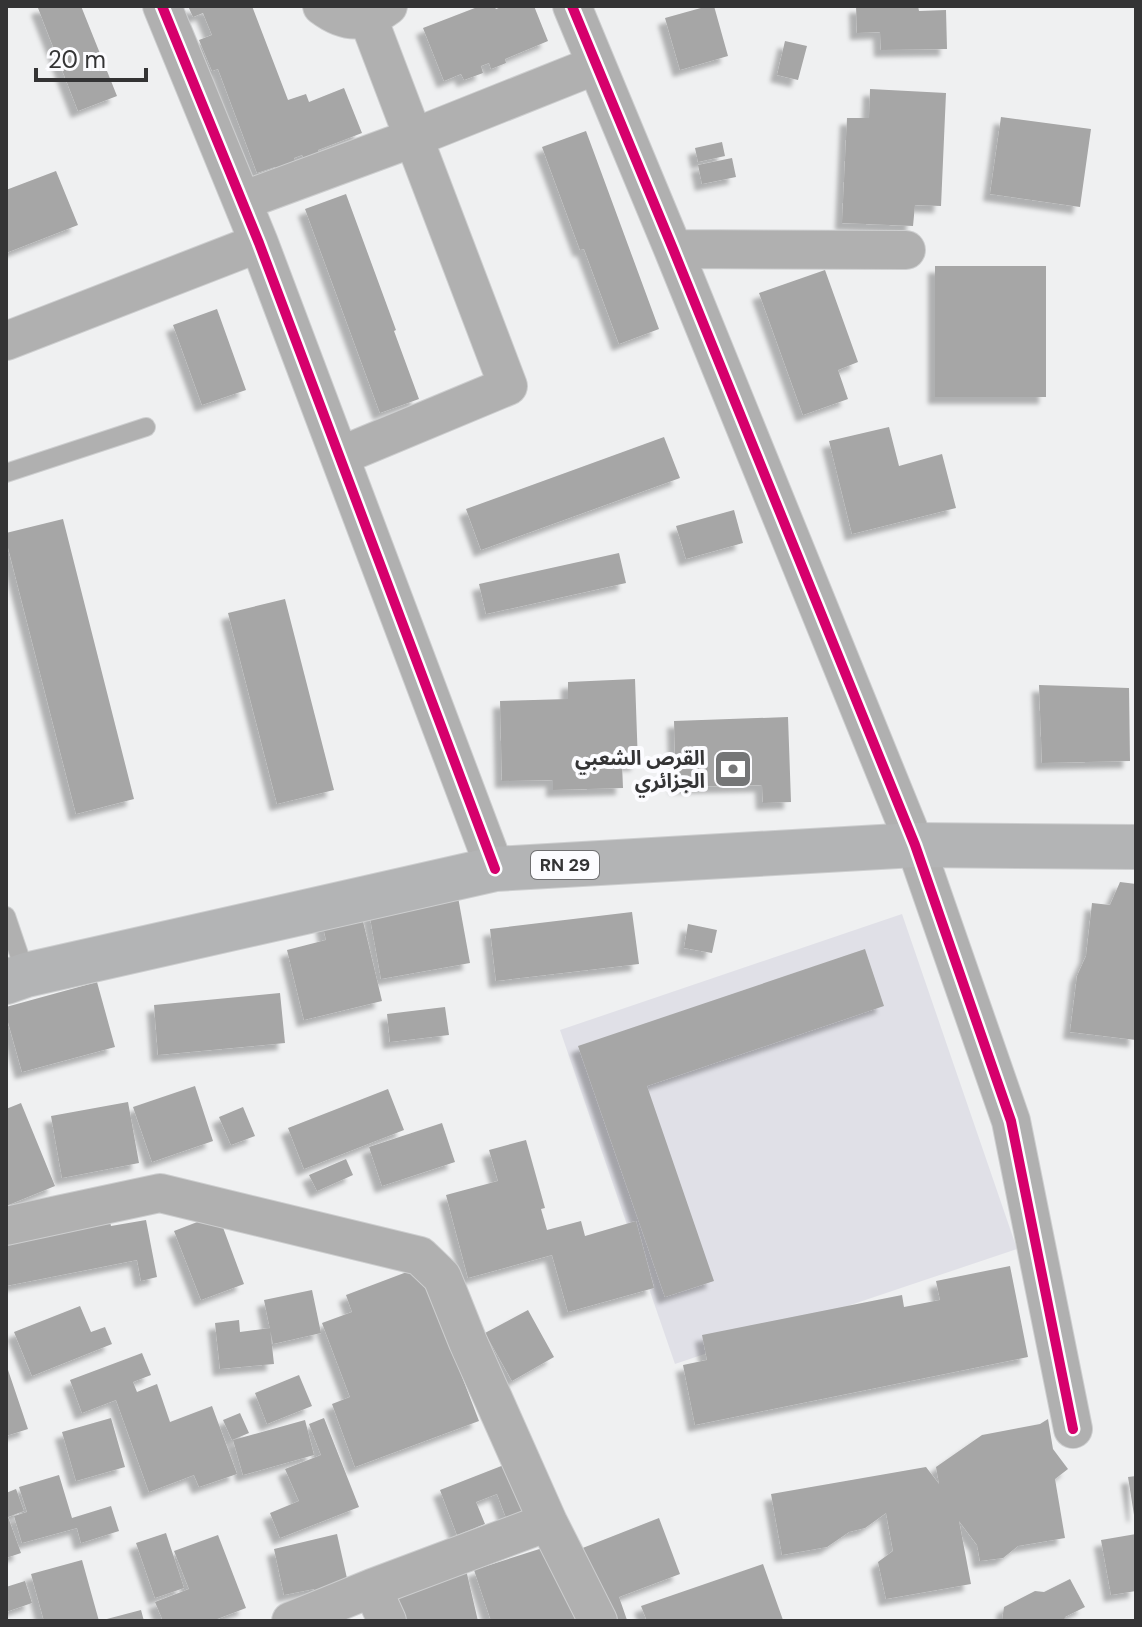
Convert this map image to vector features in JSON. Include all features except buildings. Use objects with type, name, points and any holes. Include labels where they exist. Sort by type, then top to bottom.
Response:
[{"type":"main road","name":"RN 29","points":[[16,978],[495,869],[915,845],[1136,847]]},
{"type":"street","points":[[162,6],[259,243],[495,869]]},
{"type":"street","points":[[322,6],[334,15],[347,19],[362,20],[378,12],[413,138],[508,386],[340,456]]},
{"type":"street","points":[[572,6],[915,845],[1011,1121],[1073,1429]]},
{"type":"street","points":[[242,201],[413,138],[596,65]]},
{"type":"street","points":[[6,341],[259,243]]},
{"type":"street","points":[[673,249],[906,250]]},
{"type":"street","points":[[6,1226],[160,1193],[420,1256],[442,1277],[548,1522],[598,1621]]},
{"type":"street","points":[[291,1621],[380,1604],[548,1522]]},
{"type":"lane","points":[[6,473],[146,427]]},
{"type":"lane","points":[[6,916],[16,978]]},
{"type":"shaded area","points":[[902,914],[1017,1249],[675,1364],[560,1030]]},
{"type":"cycle path","points":[[162,6],[259,243],[495,869]]},
{"type":"cycle path","points":[[572,6],[915,845],[1011,1121],[1073,1429]]},
{"type":"place","name":"القرص الشعبي الجزائري","points":[[733,769]]}]
